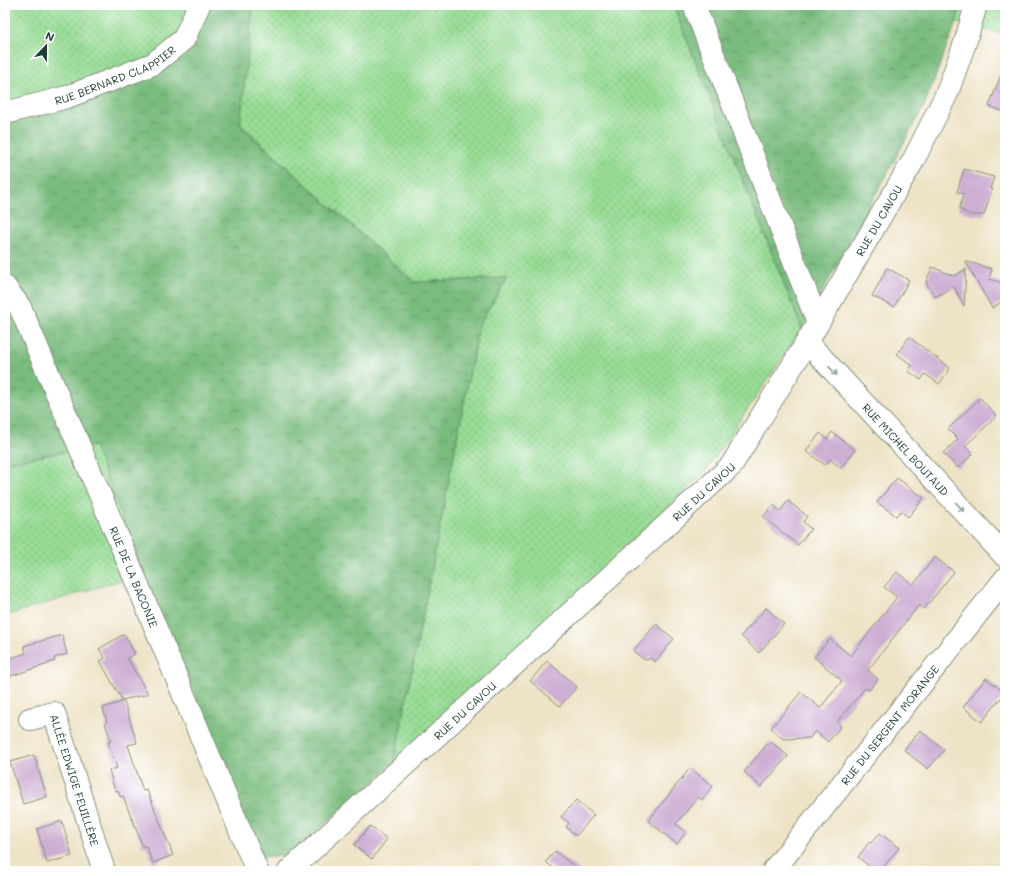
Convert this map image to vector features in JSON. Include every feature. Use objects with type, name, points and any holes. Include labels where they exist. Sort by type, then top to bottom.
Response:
[{"type":"street","name":"RUE BERNARD CLAPPIER","points":[[5,113],[67,97],[153,64],[184,40],[199,5]]},
{"type":"street","points":[[694,5],[818,323]]},
{"type":"street","name":"RUE DU CAVOU","points":[[289,871],[731,466],[807,342],[914,159],[947,93],[966,40],[976,5]]},
{"type":"street","name":"RUE DE LA BACONIE","points":[[5,287],[20,307],[257,871]]},
{"type":"street","name":"RUE MICHEL BOUTAUD","points":[[807,342],[1005,556]]},
{"type":"street","name":"RUE DU SERGENT MORANGE","points":[[773,871],[1005,579]]},
{"type":"street","name":"ALLÉE EDWIGE FEUILLÈRE","points":[[30,719],[54,713],[104,871]]},
{"type":"green space","points":[[5,5],[206,5],[184,49],[5,107]]},
{"type":"green space","points":[[206,5],[248,5],[253,7],[240,125],[414,282],[507,278],[479,325],[394,763],[290,855],[261,857],[144,573],[94,446],[5,463],[5,107],[125,83]]},
{"type":"green space","points":[[248,5],[673,5],[802,329],[704,473],[394,763],[479,325],[506,278],[414,282],[240,124],[253,7]]},
{"type":"green space","points":[[673,5],[961,5],[956,23],[924,106],[802,329]]},
{"type":"green space","points":[[961,5],[1005,5],[1005,34],[956,23]]},
{"type":"green space","points":[[94,446],[144,573],[5,616],[5,463]]},
{"type":"building","points":[[1005,67],[1005,112],[989,106]]},
{"type":"building","points":[[964,169],[994,177],[984,215],[971,215],[959,209],[964,194],[957,192]]},
{"type":"building","points":[[965,261],[992,269],[989,279],[1000,282],[1005,292],[1005,300],[992,308]]},
{"type":"building","points":[[932,267],[954,276],[966,269],[964,306],[954,287],[935,297],[926,282]]},
{"type":"building","points":[[887,268],[909,280],[894,307],[872,296]]},
{"type":"building","points":[[909,337],[950,368],[939,384],[925,374],[921,380],[908,371],[912,365],[897,354]]},
{"type":"building","points":[[980,398],[997,416],[965,446],[973,454],[958,468],[943,453],[958,439],[948,429]]},
{"type":"building","points":[[832,432],[855,450],[841,468],[830,459],[825,465],[806,451],[820,433],[827,439]]},
{"type":"building","points":[[897,478],[924,498],[908,517],[901,511],[896,516],[877,502]]},
{"type":"building","points":[[788,501],[807,516],[803,522],[811,529],[798,545],[763,517],[773,505],[780,511]]},
{"type":"building","points":[[935,557],[954,572],[924,609],[919,605],[868,670],[878,679],[869,690],[865,688],[837,722],[841,726],[828,742],[815,731],[810,738],[783,739],[771,728],[801,692],[820,708],[842,681],[814,657],[830,639],[851,656],[897,597],[884,587],[897,572],[913,585]]},
{"type":"building","points":[[766,608],[784,624],[759,653],[741,636]]},
{"type":"building","points":[[656,624],[674,639],[655,662],[650,658],[645,660],[633,651]]},
{"type":"building","points":[[124,634],[135,654],[127,658],[148,694],[122,700],[100,661],[105,658],[99,649]]},
{"type":"building","points":[[62,635],[67,654],[54,658],[55,661],[48,664],[5,678],[5,660],[26,653],[24,646]]},
{"type":"building","points":[[547,661],[577,687],[560,706],[530,681]]},
{"type":"building","points":[[986,678],[1005,693],[982,722],[963,707]]},
{"type":"building","points":[[124,701],[137,743],[128,745],[143,791],[147,790],[173,855],[153,863],[146,846],[143,847],[123,796],[120,797],[118,790],[115,791],[109,770],[117,768],[108,742],[111,741],[105,723],[107,723],[103,708]]},
{"type":"building","points":[[920,730],[944,750],[928,769],[904,750]]},
{"type":"building","points":[[770,741],[788,756],[761,787],[744,772]]},
{"type":"building","points":[[34,755],[47,797],[23,804],[10,762]]},
{"type":"building","points":[[690,768],[713,786],[702,800],[698,797],[676,824],[686,832],[677,844],[648,821]]},
{"type":"building","points":[[576,800],[594,815],[576,836],[566,827],[569,823],[561,817]]},
{"type":"building","points":[[62,821],[72,856],[47,863],[37,829]]},
{"type":"building","points":[[370,826],[387,839],[372,859],[354,845]]},
{"type":"building","points":[[880,833],[899,848],[880,871],[875,871],[858,857],[870,841],[871,843]]},
{"type":"building","points":[[555,851],[580,871],[557,871],[546,862]]}]
